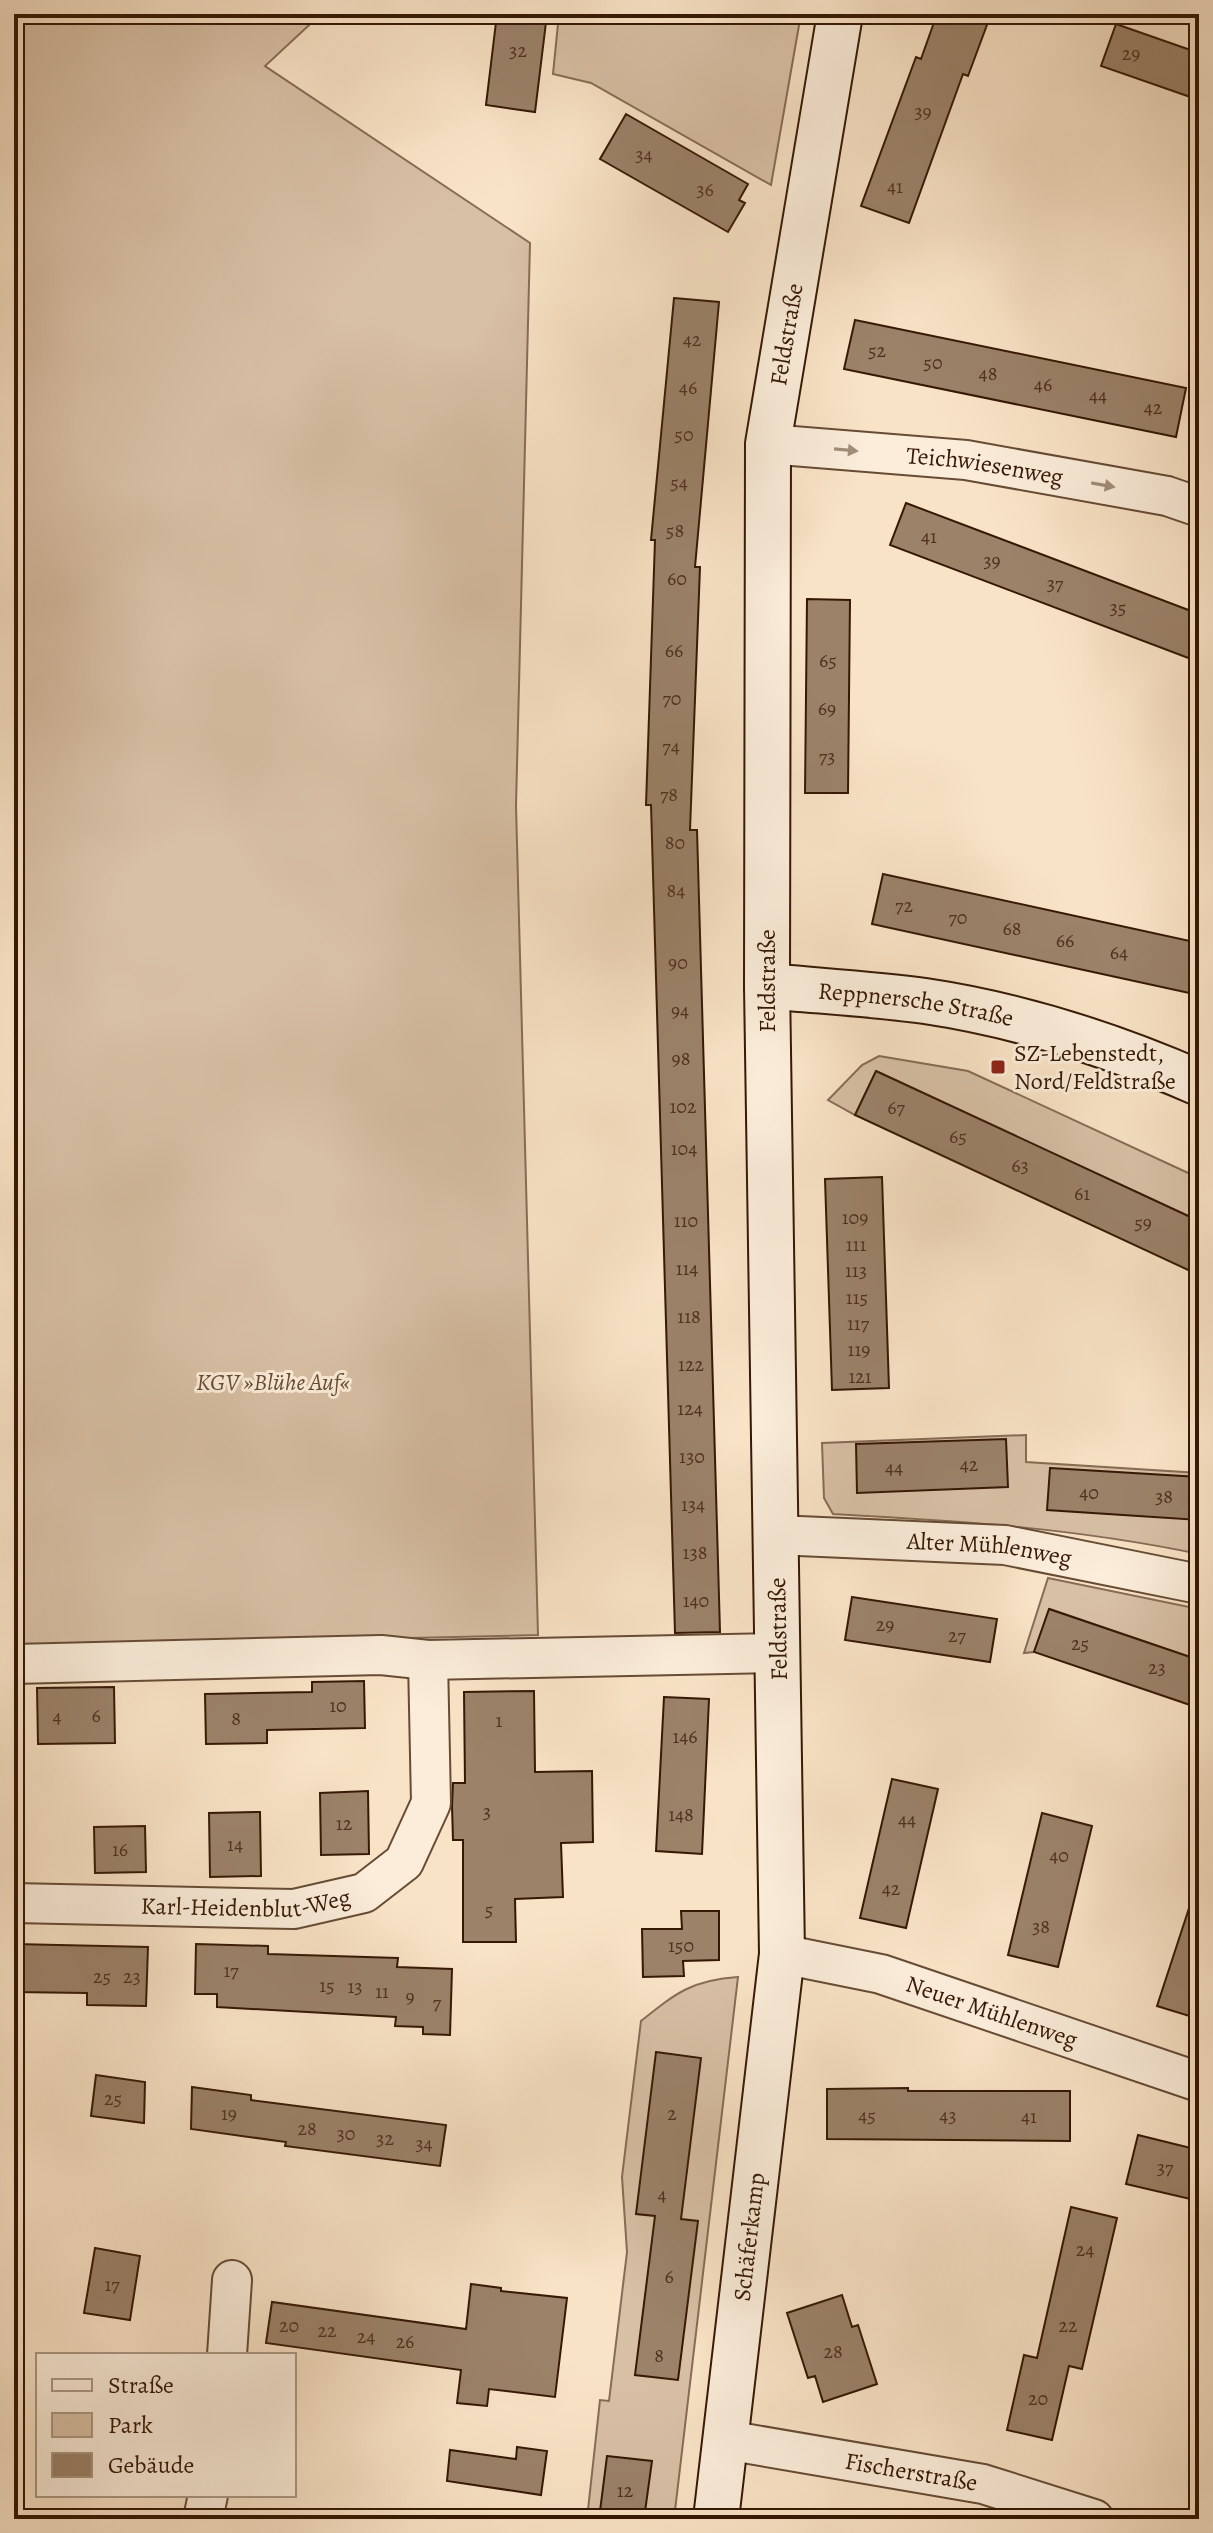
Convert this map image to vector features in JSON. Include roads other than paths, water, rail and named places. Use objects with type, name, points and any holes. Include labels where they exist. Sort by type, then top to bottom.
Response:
[{"type":"street","name":"Feldstraße","points":[[782,1954],[767,986],[768,444],[840,14]]},
{"type":"street","name":"Teichwiesenweg","points":[[768,444],[966,460],[1167,496],[1199,507]]},
{"type":"street","name":"Reppnersche Straße","points":[[767,986],[926,1002],[1030,1024],[1128,1052],[1199,1083]]},
{"type":"street","name":"Alter Mühlenweg","points":[[776,1535],[1005,1545],[1199,1584]]},
{"type":"street","points":[[14,1664],[381,1655],[428,1660],[779,1653]]},
{"type":"street","name":"Karl-Heidenblut-Weg","points":[[14,1903],[294,1909],[364,1893],[404,1862],[431,1803],[428,1660]]},
{"type":"street","name":"Neuer Mühlenweg","points":[[782,1954],[881,1974],[1199,2082]]},
{"type":"street","name":"Schäferkamp","points":[[716,2519],[782,1954]]},
{"type":"street","points":[[227,2353],[232,2280]]},
{"type":"street","name":"Fischerstraße","points":[[726,2440],[983,2484],[1094,2519]]},
{"type":"street","points":[[203,2519],[208,2497]]},
{"type":"place","name":"SZ-Lebenstedt, Nord/Feldstraße","points":[[998,1067]]},
{"type":"park label","name":"KGV »Blühe Auf«","points":[[273,1382]]}]
